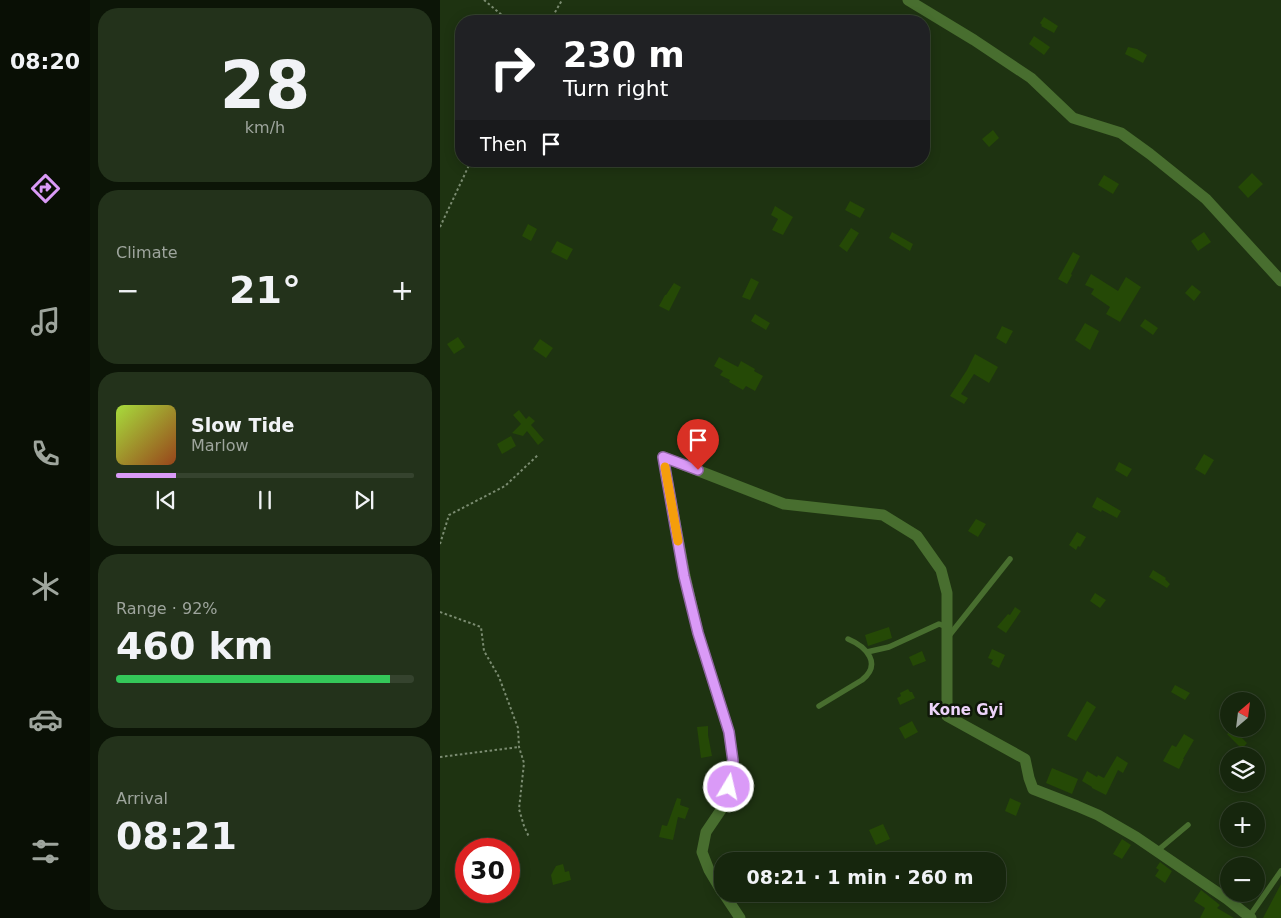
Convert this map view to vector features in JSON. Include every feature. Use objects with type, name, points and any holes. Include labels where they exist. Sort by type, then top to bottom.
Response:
[{"type":"street","points":[[908,0],[974,40],[1031,78],[1073,118],[1121,134],[1150,154],[1206,199],[1281,281]]},
{"type":"street","points":[[714,878],[702,852],[706,832],[727,801],[733,761],[729,732],[698,633],[684,576],[663,457],[784,504],[883,516],[917,536],[941,570],[947,593],[947,716],[1025,759],[1033,789],[1098,815],[1136,836],[1250,917]]},
{"type":"street","points":[[729,902],[740,918]]},
{"type":"lane","points":[[947,639],[1010,559]]},
{"type":"lane","points":[[867,652],[889,647],[939,624],[947,627]]},
{"type":"lane","points":[[819,706],[868,675],[871,659],[858,643],[848,639]]},
{"type":"lane","points":[[1157,851],[1188,825]]},
{"type":"lane","points":[[1250,917],[1281,872]]},
{"type":"path","points":[[484,0],[502,15]]},
{"type":"path","points":[[553,15],[562,0]]},
{"type":"path","points":[[440,227],[468,167]]},
{"type":"path","points":[[440,544],[449,514],[505,486],[538,455]]},
{"type":"path","points":[[440,612],[481,627],[484,651],[499,677],[518,728],[524,763],[519,809],[529,837]]},
{"type":"path","points":[[440,757],[520,747]]},
{"type":"building","points":[[1044,17],[1058,26],[1054,33],[1041,26],[1040,23]]},
{"type":"building","points":[[1034,36],[1050,47],[1044,55],[1029,44]]},
{"type":"building","points":[[1128,47],[1137,49],[1147,55],[1143,63],[1125,54]]},
{"type":"building","points":[[993,130],[999,138],[989,147],[982,139]]},
{"type":"building","points":[[1252,173],[1263,184],[1248,198],[1238,187]]},
{"type":"building","points":[[1104,175],[1119,184],[1113,194],[1098,185]]},
{"type":"building","points":[[850,201],[865,209],[860,218],[845,210]]},
{"type":"building","points":[[775,206],[793,217],[783,235],[772,230],[778,219],[771,215]]},
{"type":"building","points":[[528,224],[537,229],[531,241],[522,236]]},
{"type":"building","points":[[851,228],[859,233],[847,252],[839,246]]},
{"type":"building","points":[[892,232],[913,244],[910,251],[889,238]]},
{"type":"building","points":[[1204,232],[1211,242],[1198,251],[1191,241]]},
{"type":"building","points":[[557,241],[573,249],[567,260],[551,252]]},
{"type":"building","points":[[1073,252],[1080,256],[1067,284],[1058,279]]},
{"type":"building","points":[[1091,274],[1118,291],[1126,277],[1141,287],[1120,322],[1106,314],[1110,307],[1091,294],[1094,289],[1085,285]]},
{"type":"building","points":[[751,278],[759,282],[750,300],[742,297]]},
{"type":"building","points":[[674,283],[681,287],[669,311],[659,306]]},
{"type":"building","points":[[1192,285],[1201,292],[1194,301],[1185,293]]},
{"type":"building","points":[[755,314],[770,323],[766,330],[751,321]]},
{"type":"building","points":[[1145,319],[1158,328],[1153,335],[1140,326]]},
{"type":"building","points":[[1085,323],[1099,331],[1090,350],[1075,340]]},
{"type":"building","points":[[1002,326],[1013,331],[1006,344],[996,338]]},
{"type":"building","points":[[458,337],[465,347],[454,354],[447,344]]},
{"type":"building","points":[[540,339],[553,348],[546,358],[533,349]]},
{"type":"building","points":[[975,354],[998,367],[989,383],[974,374],[961,394],[968,398],[964,404],[950,396]]},
{"type":"building","points":[[719,357],[738,367],[741,361],[763,376],[755,391],[746,386],[743,390],[720,375],[723,371],[714,366]]},
{"type":"building","points":[[519,410],[526,419],[529,416],[535,421],[531,425],[544,440],[538,445],[527,431],[523,436],[512,433],[521,424],[513,415]]},
{"type":"building","points":[[511,436],[516,446],[502,454],[497,444]]},
{"type":"building","points":[[1204,454],[1214,460],[1205,475],[1195,469]]},
{"type":"building","points":[[1119,462],[1132,469],[1127,477],[1115,470]]},
{"type":"building","points":[[1097,497],[1121,511],[1117,518],[1092,507]]},
{"type":"building","points":[[976,519],[986,524],[978,537],[968,531]]},
{"type":"building","points":[[1077,532],[1086,537],[1076,550],[1069,545]]},
{"type":"building","points":[[1153,570],[1166,578],[1170,584],[1167,588],[1149,577]]},
{"type":"building","points":[[1095,593],[1106,600],[1100,608],[1090,601]]},
{"type":"building","points":[[1015,607],[1021,611],[1006,633],[997,627],[1008,614],[1010,615]]},
{"type":"building","points":[[889,627],[892,638],[868,646],[865,635]]},
{"type":"building","points":[[992,649],[1005,655],[999,668],[991,664],[993,660],[988,658]]},
{"type":"building","points":[[922,651],[926,661],[913,666],[909,657]]},
{"type":"building","points":[[1175,685],[1190,693],[1185,700],[1171,692]]},
{"type":"building","points":[[908,689],[915,698],[900,705],[897,698],[901,696],[900,693]]},
{"type":"building","points":[[1087,701],[1096,707],[1076,741],[1067,736]]},
{"type":"building","points":[[912,721],[918,732],[905,739],[899,728]]},
{"type":"building","points":[[708,726],[712,756],[701,758],[697,727]]},
{"type":"building","points":[[1184,734],[1194,740],[1179,769],[1163,761],[1172,745],[1176,747]]},
{"type":"building","points":[[1231,738],[1242,738],[1247,743],[1244,747],[1240,747]]},
{"type":"building","points":[[1117,756],[1128,763],[1123,773],[1118,770],[1106,795],[1082,781],[1087,771],[1097,777],[1098,775],[1104,778]]},
{"type":"building","points":[[1052,768],[1078,779],[1072,794],[1046,783]]},
{"type":"building","points":[[677,798],[681,799],[680,805],[689,808],[685,819],[678,817],[673,840],[659,837],[662,825],[667,826]]},
{"type":"building","points":[[1010,798],[1021,803],[1016,816],[1005,811]]},
{"type":"building","points":[[883,824],[890,839],[876,845],[869,830]]},
{"type":"building","points":[[1122,839],[1131,845],[1122,859],[1113,854]]},
{"type":"building","points":[[1160,862],[1172,871],[1165,883],[1155,876],[1159,870],[1156,868]]},
{"type":"building","points":[[563,864],[565,872],[569,871],[571,880],[553,885],[551,875],[556,866]]},
{"type":"building","points":[[1281,884],[1281,918],[1263,918]]},
{"type":"building","points":[[1201,890],[1220,905],[1217,908],[1234,918],[1200,918],[1205,908],[1194,901]]},
{"type":"slow traffic","points":[[665,467],[678,541]]},
{"type":"district","name":"Kone Gyi","points":[[966,710]]},
{"type":"route","points":[[698,470],[663,457],[684,576],[698,633],[729,732],[733,761],[729,787]]}]
